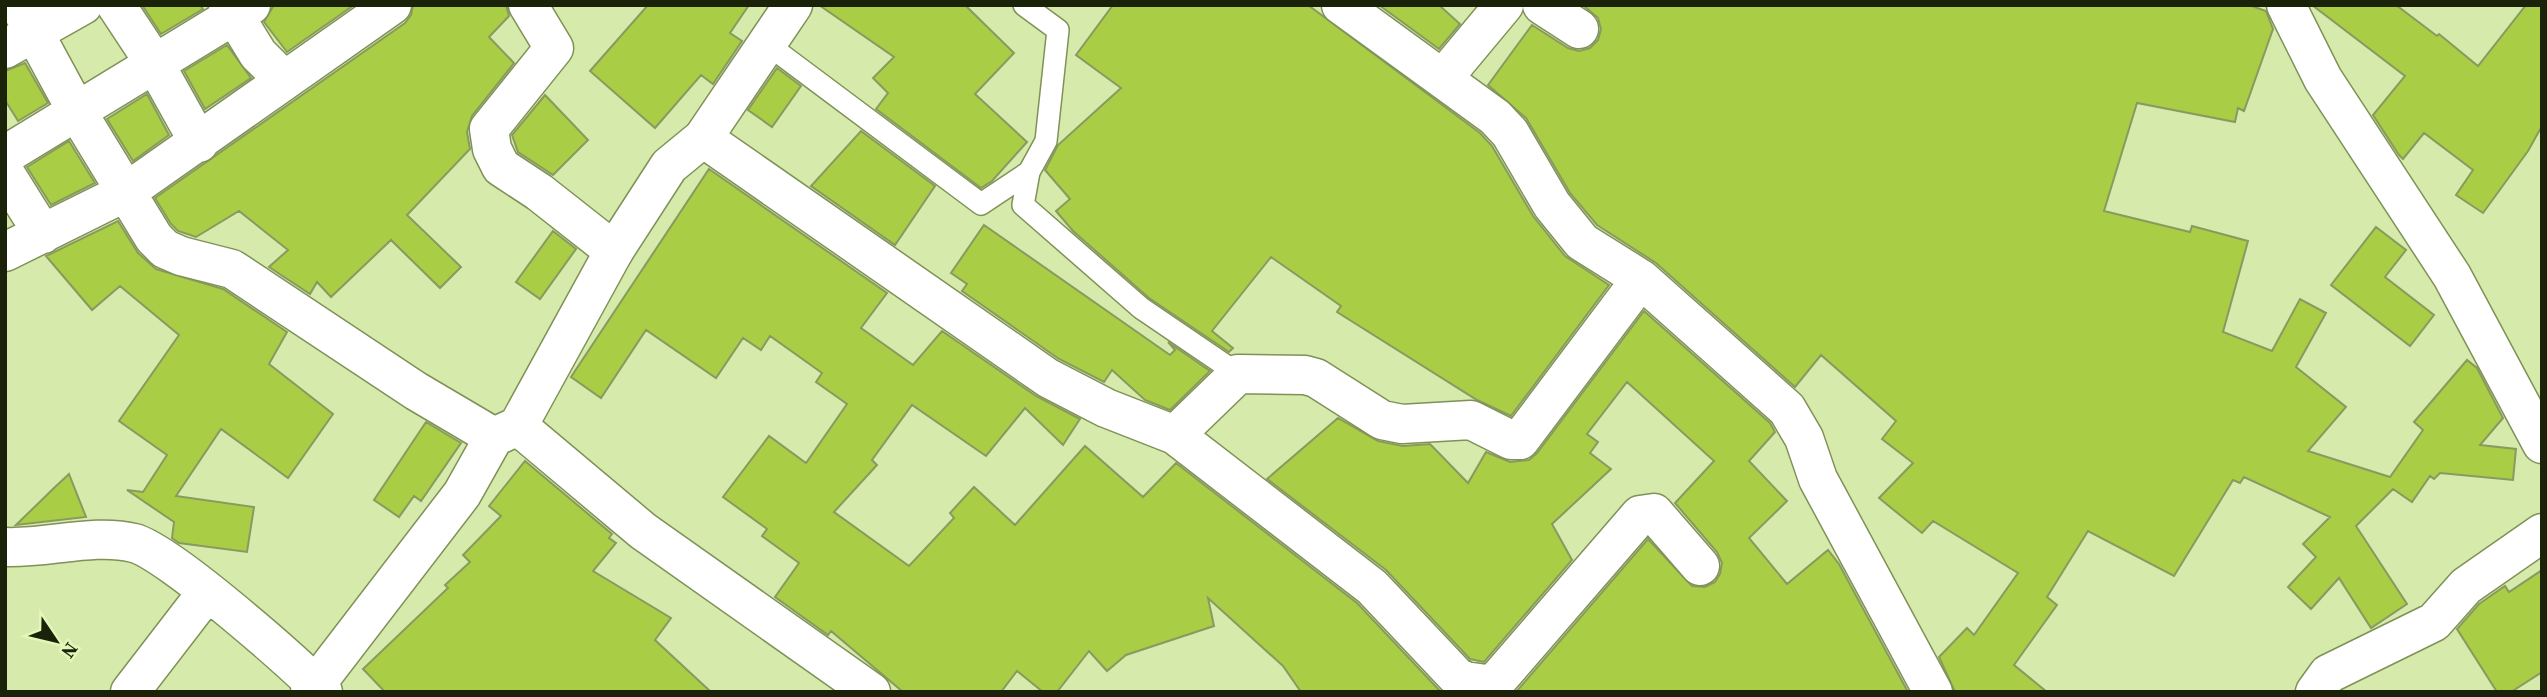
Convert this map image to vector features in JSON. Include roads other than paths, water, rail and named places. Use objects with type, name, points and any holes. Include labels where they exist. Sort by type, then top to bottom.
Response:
[{"type":"street","points":[[83,5],[19,29],[76,110],[154,238],[165,249],[232,269],[416,391],[506,432],[871,692]]},
{"type":"street","points":[[116,5],[155,64],[199,143]]},
{"type":"street","points":[[5,252],[126,191],[199,143],[393,5]]},
{"type":"street","points":[[527,5],[554,48],[489,129],[492,149],[501,167],[539,192],[614,251]]},
{"type":"street","points":[[5,547],[104,540],[149,548],[206,592],[316,689],[506,432],[614,251],[669,166],[703,138],[793,5]]},
{"type":"street","points":[[1341,5],[1444,77],[1495,117],[1510,133],[1552,205],[1581,242],[1641,279],[1787,409],[1804,438],[1818,480],[1933,692]]},
{"type":"street","points":[[1444,77],[1504,5]]},
{"type":"street","points":[[1542,5],[1579,29]]},
{"type":"street","points":[[2286,5],[2323,79],[2452,276],[2542,443]]},
{"type":"street","points":[[5,155],[155,64],[238,9],[258,54],[284,80]]},
{"type":"street","points":[[703,138],[1048,378],[1106,408],[1175,435],[1373,587],[1455,676],[1465,681],[1493,685],[1640,515],[1654,513],[1700,566]]},
{"type":"street","points":[[5,173],[43,234]]},
{"type":"street","points":[[1175,435],[1238,374],[1305,374],[1316,378],[1382,420],[1402,424],[1471,419],[1511,440],[1520,440],[1641,279]]},
{"type":"street","points":[[2315,692],[2328,674],[2434,622],[2466,586],[2542,533]]},
{"type":"street","points":[[130,692],[206,592]]},
{"type":"lane","points":[[1024,5],[1058,30],[1046,141],[1029,172],[1023,205],[1141,308],[1238,374]]},
{"type":"lane","points":[[767,44],[981,204],[1029,172]]}]
